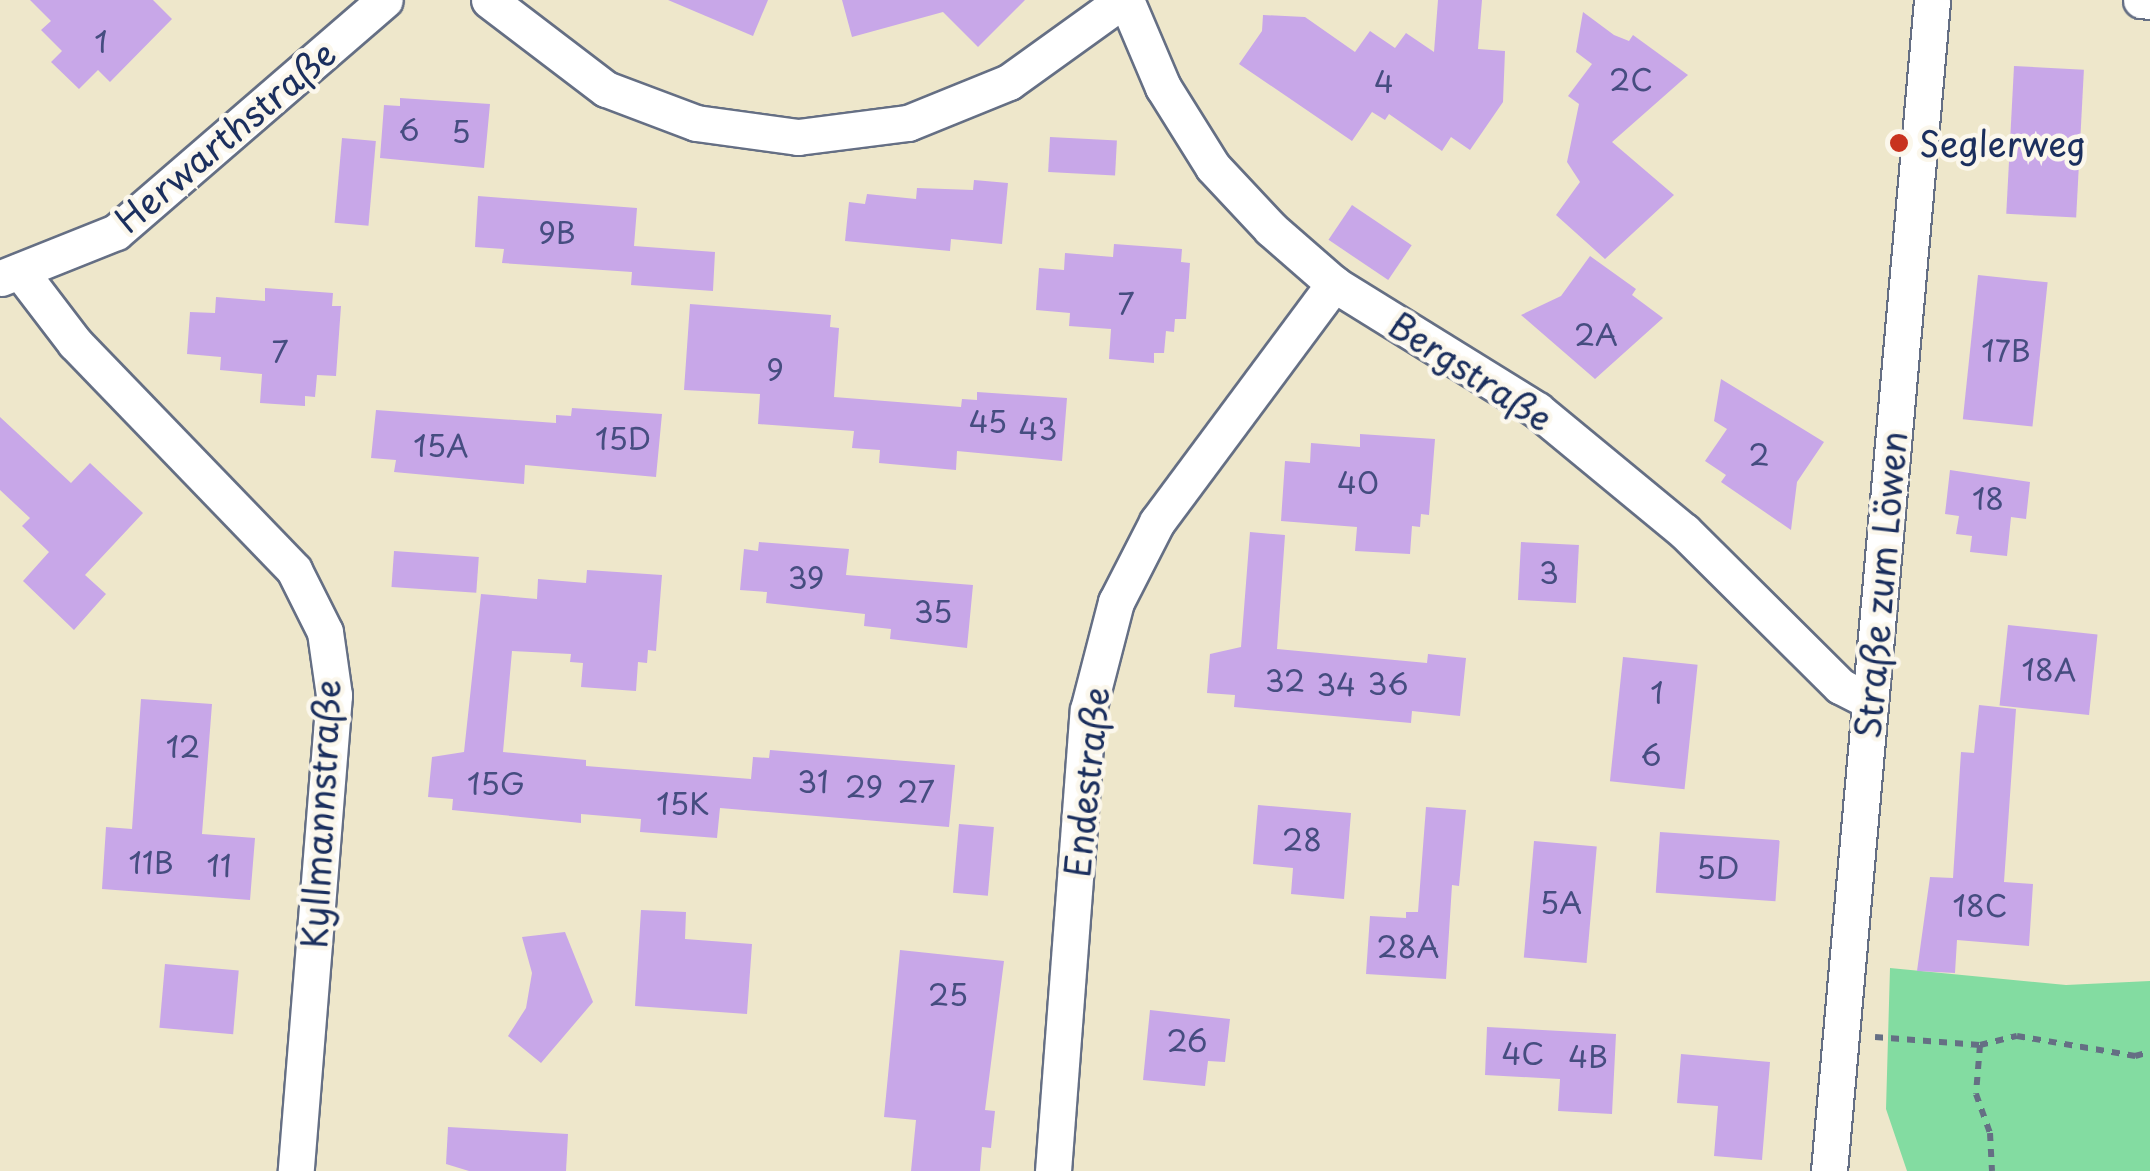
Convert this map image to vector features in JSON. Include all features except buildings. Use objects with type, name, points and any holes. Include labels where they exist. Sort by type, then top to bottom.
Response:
[{"type":"street","name":"Herwarthstraße","points":[[10,274],[116,232],[385,0]]},
{"type":"street","name":"Bergstraße","points":[[490,0],[606,88],[696,123],[798,136],[908,123],[1009,82],[1125,0],[1163,86],[1212,167],[1334,284],[1537,410],[1684,530],[1840,686],[1869,701]]},
{"type":"street","name":"Straße zum Löwen","points":[[1830,1170],[1932,0]]},
{"type":"street","points":[[2141,0],[2150,1]]},
{"type":"street","name":"Kyllmannstraße","points":[[10,274],[294,570],[326,632],[334,695],[296,1171]]},
{"type":"street","name":"Endestraße","points":[[1053,1171],[1088,710],[1116,602],[1157,522],[1334,284]]},
{"type":"path","points":[[1841,1032],[1980,1045],[2017,1036],[2134,1056],[2150,1052]]},
{"type":"path","points":[[1980,1045],[1976,1094],[1990,1133],[1992,1171]]},
{"type":"green space","points":[[1890,968],[2066,985],[2150,981],[2150,1171],[1907,1171],[1886,1109]]},
{"type":"place","name":"Seglerweg","points":[[1899,143]]}]
